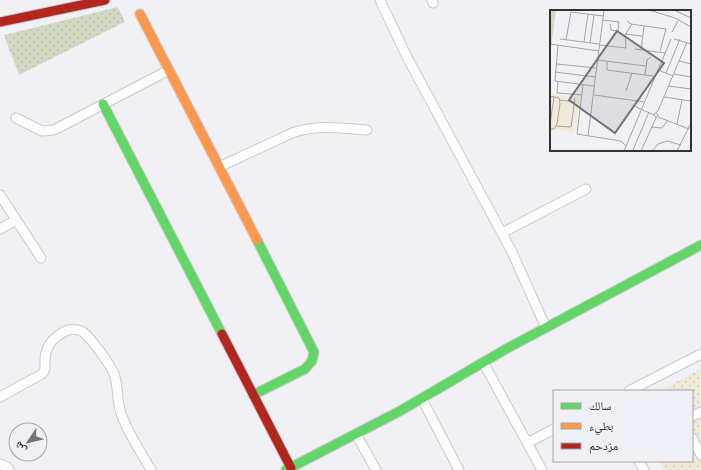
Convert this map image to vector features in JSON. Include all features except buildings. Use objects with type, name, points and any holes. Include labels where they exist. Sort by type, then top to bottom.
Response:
[{"type":"street","points":[[0,22],[74,3],[105,0]]},
{"type":"street","points":[[380,0],[407,56],[512,252],[546,328]]},
{"type":"street","points":[[140,14],[314,352],[312,362],[304,369],[254,395]]},
{"type":"street","points":[[16,118],[26,122],[37,130],[50,131],[169,70]]},
{"type":"street","points":[[103,104],[254,395],[289,469],[422,399],[484,362],[701,245]]},
{"type":"street","points":[[219,167],[292,133],[304,129],[323,127],[367,130]]},
{"type":"street","points":[[502,233],[586,189]]},
{"type":"street","points":[[0,195],[41,258]]},
{"type":"street","points":[[0,229],[16,220]]},
{"type":"street","points":[[0,397],[42,374],[46,368],[45,360],[47,349],[55,338],[68,330],[79,331],[87,336],[111,368],[116,381],[121,415],[151,470]]},
{"type":"street","points":[[631,390],[701,354]]},
{"type":"street","points":[[484,362],[542,470]]},
{"type":"street","points":[[422,399],[459,470]]},
{"type":"street","points":[[527,443],[553,430]]},
{"type":"street","points":[[356,434],[376,470]]},
{"type":"street","points":[[693,440],[701,455]]},
{"type":"street","points":[[0,464],[7,467],[9,470]]},
{"type":"sand","points":[[701,369],[701,470],[664,470],[660,462],[693,462],[693,390],[661,390]]},
{"type":"green space","points":[[118,7],[125,22],[19,75],[4,35]]},
{"type":"traffic: fast","points":[[103,104],[222,334]]},
{"type":"traffic: fast","points":[[253,395],[305,369],[312,361],[314,352],[257,240]]},
{"type":"traffic: fast","points":[[286,470],[400,411],[506,349],[701,245]]},
{"type":"traffic: slow","points":[[140,14],[257,240]]},
{"type":"traffic: jam","points":[[0,22],[105,0]]},
{"type":"traffic: jam","points":[[222,334],[291,468]]}]
